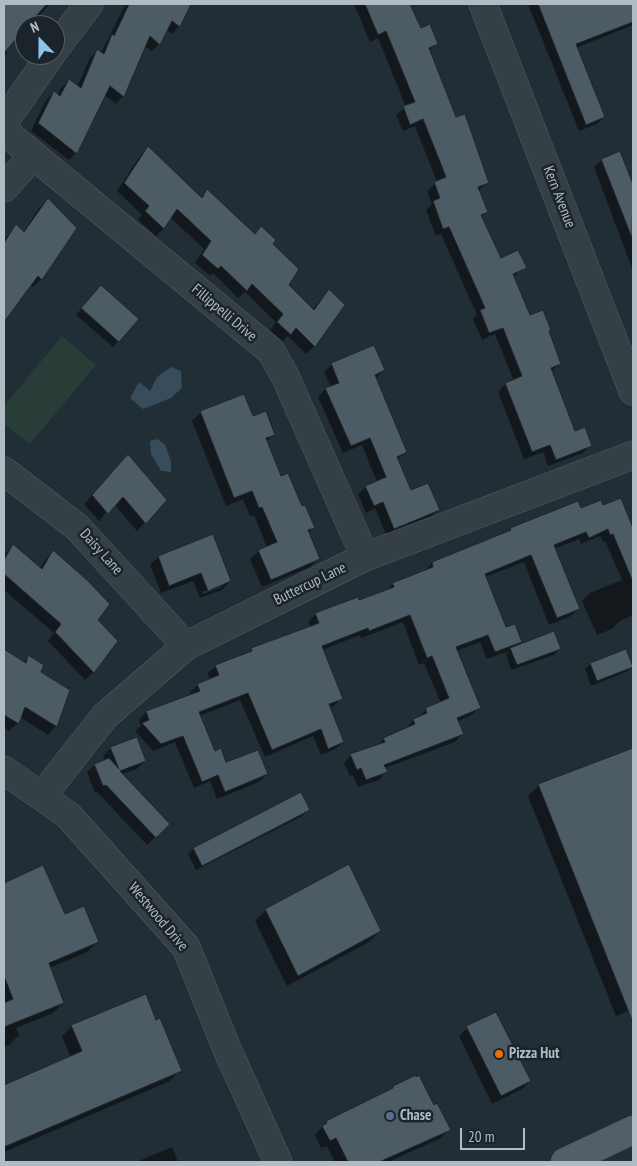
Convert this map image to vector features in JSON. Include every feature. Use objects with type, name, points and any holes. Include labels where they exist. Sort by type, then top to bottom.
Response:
[{"type":"main road","points":[[565,1162],[633,1130]]},
{"type":"street","points":[[65,36],[89,4]]},
{"type":"street","name":"Kern Avenue","points":[[482,4],[633,391]]},
{"type":"street","points":[[4,122],[44,65]]},
{"type":"street","name":"Fillippelli Drive","points":[[4,131],[270,352],[286,378],[365,557]]},
{"type":"street","points":[[4,188],[33,156]]},
{"type":"street","name":"Buttercup Lane","points":[[42,796],[106,716],[186,646],[365,557],[633,454]]},
{"type":"street","name":"Daisy Lane","points":[[4,471],[78,526],[186,646]]},
{"type":"street","name":"Westwood Drive","points":[[4,770],[68,815],[186,947],[227,1049],[278,1162]]},
{"type":"green space","points":[[62,336],[96,365],[30,444],[4,424],[4,406]]},
{"type":"water","points":[[171,367],[181,371],[182,388],[171,398],[143,409],[130,398],[139,382],[150,391],[157,377]]},
{"type":"water","points":[[158,439],[165,445],[171,461],[171,472],[161,471],[151,454],[150,441]]},
{"type":"building","points":[[4,4],[47,4],[37,15],[15,15],[15,40],[4,53]]},
{"type":"building","points":[[129,4],[191,4],[180,27],[172,21],[160,45],[150,36],[124,97],[110,86],[77,154],[38,123],[54,91],[60,96],[69,79],[81,88],[97,49],[104,54],[112,34],[114,36]]},
{"type":"building","points":[[365,4],[410,4],[421,28],[430,24],[438,44],[429,48],[456,117],[465,114],[489,183],[478,187],[488,212],[481,215],[501,258],[518,250],[527,268],[513,274],[530,315],[543,310],[561,364],[551,368],[575,431],[585,427],[592,446],[556,460],[550,445],[532,452],[505,383],[522,376],[503,328],[489,333],[480,310],[485,308],[449,227],[443,229],[433,201],[440,198],[434,182],[446,177],[423,119],[410,125],[403,106],[415,102],[386,31],[378,35]]},
{"type":"building","points":[[538,4],[633,4],[633,22],[576,44],[605,117],[586,125]]},
{"type":"building","points":[[148,146],[202,198],[207,189],[255,234],[261,226],[276,240],[273,244],[299,269],[289,285],[314,310],[329,289],[345,305],[315,347],[296,328],[291,335],[277,322],[283,314],[252,284],[247,291],[221,266],[218,269],[202,255],[211,241],[177,209],[164,229],[145,211],[149,206],[124,183]]},
{"type":"building","points":[[620,151],[633,184],[632,238],[601,159]]},
{"type":"building","points":[[48,198],[77,228],[42,280],[38,276],[4,322],[4,243],[16,224],[24,232]]},
{"type":"building","points":[[101,285],[139,319],[119,342],[81,308]]},
{"type":"building","points":[[374,345],[385,370],[375,375],[407,452],[397,457],[411,490],[428,483],[440,510],[394,529],[383,502],[374,506],[365,486],[386,477],[370,438],[351,446],[325,388],[339,383],[331,363]]},
{"type":"building","points":[[244,394],[253,416],[266,411],[275,435],[266,438],[281,476],[288,473],[302,506],[305,505],[315,528],[308,530],[320,559],[271,580],[258,550],[277,542],[262,507],[259,508],[252,491],[234,498],[200,411]]},
{"type":"building","points":[[128,454],[167,500],[146,524],[123,497],[108,514],[92,495]]},
{"type":"building","points":[[621,498],[633,528],[633,582],[613,534],[610,535],[608,529],[589,538],[586,532],[554,545],[580,609],[557,618],[531,555],[485,574],[506,627],[515,624],[522,642],[495,652],[488,635],[456,647],[481,708],[457,718],[464,734],[384,765],[388,772],[366,780],[361,768],[357,770],[350,754],[385,742],[383,738],[415,724],[413,719],[427,713],[425,708],[449,698],[432,656],[427,658],[410,615],[369,631],[368,628],[322,646],[343,699],[329,704],[344,742],[328,749],[321,729],[272,750],[248,693],[199,712],[215,751],[221,748],[226,762],[258,750],[268,774],[225,792],[218,775],[202,782],[183,736],[161,744],[142,723],[149,720],[146,711],[200,691],[197,684],[219,675],[215,665],[252,651],[251,648],[319,623],[315,613],[358,597],[359,600],[394,587],[392,583],[433,567],[432,562],[578,501],[581,508],[601,500],[603,505]]},
{"type":"building","points":[[213,534],[231,581],[208,591],[201,573],[169,586],[158,556]]},
{"type":"building","points":[[13,544],[42,569],[53,550],[87,580],[110,604],[98,620],[118,641],[94,673],[55,632],[61,624],[4,574],[4,560]]},
{"type":"building","points":[[554,631],[561,649],[517,665],[510,648]]},
{"type":"building","points":[[4,649],[26,663],[28,655],[44,665],[41,672],[70,690],[57,727],[25,707],[19,724],[4,715]]},
{"type":"building","points":[[626,649],[633,667],[597,681],[590,663]]},
{"type":"building","points":[[137,737],[146,761],[120,771],[170,824],[156,838],[106,785],[103,786],[94,764],[109,758],[119,769],[110,747]]},
{"type":"building","points":[[633,748],[633,1020],[632,1020],[538,784]]},
{"type":"building","points":[[301,792],[310,810],[202,866],[193,848]]},
{"type":"building","points":[[349,864],[381,931],[298,976],[265,909]]},
{"type":"building","points":[[43,865],[65,914],[84,906],[99,942],[49,963],[64,1003],[4,1027],[4,1003],[13,999],[4,976],[4,883]]},
{"type":"building","points":[[146,994],[156,1020],[160,1018],[182,1071],[4,1147],[4,1085],[82,1051],[71,1025]]},
{"type":"building","name":"Pizza Hut","points":[[496,1012],[531,1081],[501,1096],[466,1026]]},
{"type":"building","name":"Chase","points":[[416,1075],[416,1077],[419,1075],[434,1105],[437,1103],[451,1130],[379,1162],[348,1162],[336,1138],[330,1141],[322,1126],[327,1123],[326,1121]]},
{"type":"place","name":"Pizza Hut","points":[[499,1054]]},
{"type":"place","name":"Chase","points":[[390,1116]]}]
